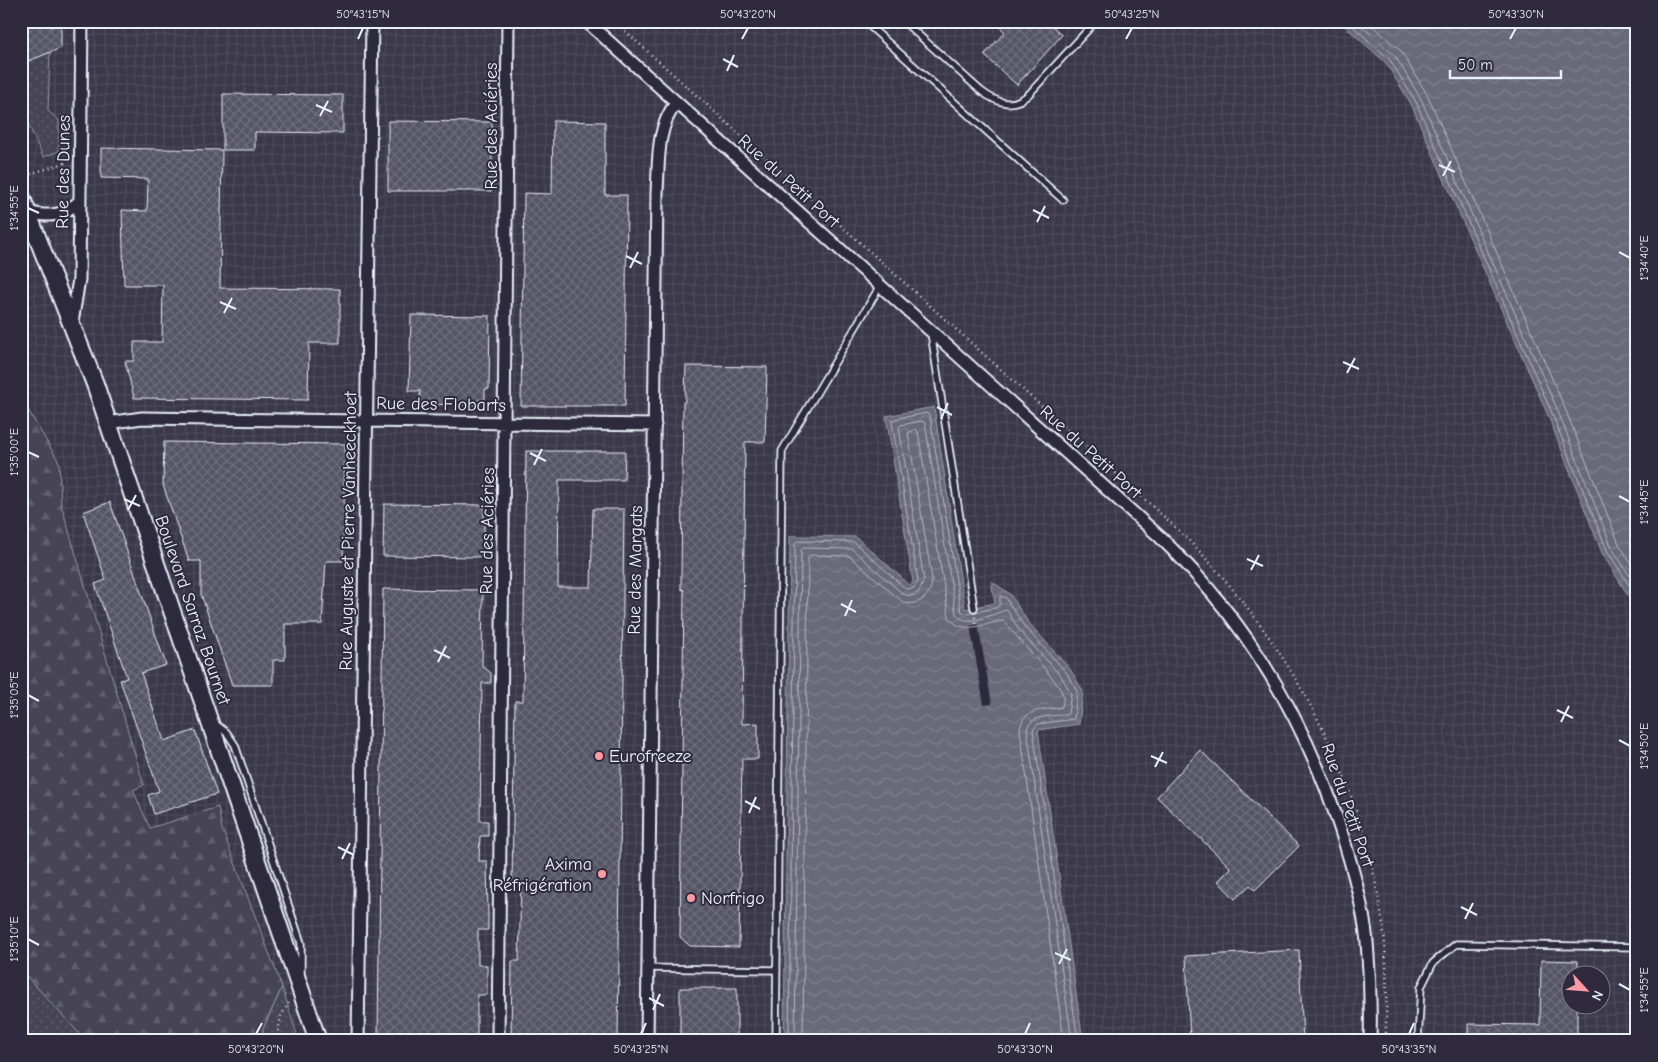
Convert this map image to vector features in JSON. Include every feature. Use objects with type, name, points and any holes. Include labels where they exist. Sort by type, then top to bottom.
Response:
[{"type":"street","name":"Rue des Dunes","points":[[72,323],[78,290],[82,21]]},
{"type":"street","name":"Rue Auguste et Pierre Vanheeckhoet","points":[[358,1041],[372,21]]},
{"type":"street","name":"Rue des Aciéries","points":[[498,1041],[506,423],[508,21]]},
{"type":"street","name":"Rue du Petit Port","points":[[586,21],[1181,557],[1229,613],[1278,686],[1322,773],[1350,861],[1367,942],[1370,1037]]},
{"type":"street","name":"Rue des Margats","points":[[647,1041],[659,149],[664,122],[676,104]]},
{"type":"street","name":"Boulevard Sarraz Bournet","points":[[21,196],[72,323],[108,423],[318,1041]]},
{"type":"street","points":[[28,212],[56,216],[68,211],[80,201]]},
{"type":"street","name":"Rue des Flobarts","points":[[108,423],[142,418],[655,425]]},
{"type":"lane","points":[[864,21],[1063,200]]},
{"type":"lane","points":[[903,21],[981,91],[994,100],[1007,104],[1020,101],[1029,94],[1096,21]]},
{"type":"lane","points":[[776,1041],[782,452],[880,286]]},
{"type":"lane","points":[[930,331],[974,608]]},
{"type":"lane","points":[[1418,1041],[1421,987],[1433,963],[1456,944],[1637,947]]},
{"type":"lane","points":[[648,968],[777,970]]},
{"type":"path","points":[[614,21],[1171,523],[1218,571],[1258,622],[1294,676],[1326,737],[1355,812],[1371,868],[1383,928],[1387,972],[1386,1041]]},
{"type":"path","points":[[21,176],[80,158]]},
{"type":"path","points":[[276,1041],[281,1016],[288,1004],[301,989]]},
{"type":"shaded area","points":[[21,21],[1339,21],[1386,63],[1411,104],[1547,413],[1602,553],[1631,600],[1637,604],[1637,1041],[1083,1041],[1038,729],[1070,669],[1028,622],[1010,594],[991,582],[995,603],[966,609],[933,407],[886,416],[913,582],[910,585],[856,537],[790,537],[784,1041],[299,1041],[282,987],[222,829],[218,808],[150,828],[133,790],[144,784],[61,504],[59,462],[28,410],[21,390]]},
{"type":"green space","points":[[50,52],[48,111],[59,120],[59,151],[43,157],[21,108],[21,64]]},
{"type":"green space","points":[[21,390],[28,410],[59,462],[61,504],[144,785],[133,790],[150,828],[218,807],[222,829],[282,987],[263,1029],[262,1041],[86,1041],[21,970]]},
{"type":"green space","points":[[21,970],[26,973],[86,1041],[21,1041]]},
{"type":"green space","points":[[282,987],[299,1041],[262,1041],[263,1029]]},
{"type":"water","points":[[1339,21],[1637,21],[1637,604],[1631,600],[1602,553],[1547,413],[1411,104],[1386,63]]},
{"type":"water","points":[[934,407],[965,609],[995,603],[991,581],[1010,594],[1028,622],[1070,669],[1083,691],[1079,724],[1038,730],[1083,1041],[784,1041],[790,536],[856,537],[910,585],[913,582],[886,416]]},
{"type":"pier","points":[[978,624],[992,704],[984,705],[970,626]]},
{"type":"building","points":[[21,21],[48,21],[51,27],[61,23],[61,48],[21,64]]},
{"type":"building","points":[[993,21],[1047,21],[1062,35],[1017,85],[984,55],[1005,32]]},
{"type":"building","points":[[223,94],[343,95],[343,133],[255,132],[255,150],[223,150]]},
{"type":"building","points":[[388,121],[492,122],[492,191],[388,191]]},
{"type":"building","points":[[553,121],[605,122],[605,195],[627,195],[625,406],[521,406],[524,193],[552,194]]},
{"type":"building","points":[[101,148],[222,150],[220,288],[340,289],[340,343],[309,343],[308,400],[134,398],[125,361],[134,361],[134,342],[162,342],[163,285],[124,285],[122,210],[147,211],[148,179],[101,178]]},
{"type":"building","points":[[411,315],[490,316],[489,389],[485,389],[485,400],[478,400],[478,405],[420,404],[420,391],[409,391]]},
{"type":"building","points":[[686,366],[767,367],[765,442],[745,442],[742,724],[758,723],[758,759],[742,759],[739,947],[690,946],[680,937],[684,590],[681,589],[681,576],[683,402],[685,402]]},
{"type":"building","points":[[164,442],[345,444],[343,561],[326,561],[322,624],[285,624],[285,660],[273,660],[273,685],[232,685],[201,594],[201,561],[189,561],[163,485]]},
{"type":"building","points":[[526,451],[625,451],[624,480],[559,480],[558,587],[591,587],[593,509],[624,509],[618,1041],[511,1041],[512,961],[519,961],[521,882],[512,882],[515,701],[523,701]]},
{"type":"building","points":[[110,502],[166,665],[141,673],[164,741],[195,730],[217,794],[154,814],[148,795],[159,791],[120,680],[127,678],[95,584],[106,580],[83,512]]},
{"type":"building","points":[[384,504],[484,505],[484,557],[383,556]]},
{"type":"building","points":[[383,589],[483,590],[482,666],[491,673],[491,683],[482,683],[480,821],[488,821],[488,836],[480,836],[479,861],[487,861],[488,930],[478,930],[478,965],[487,965],[487,995],[477,995],[477,1037],[378,1035]]},
{"type":"building","points":[[1200,750],[1299,846],[1255,890],[1250,885],[1235,899],[1218,881],[1231,868],[1157,797]]},
{"type":"building","points":[[1299,950],[1303,1041],[1190,1041],[1186,956]]},
{"type":"building","points":[[1541,960],[1578,961],[1578,964],[1560,964],[1560,1014],[1577,1014],[1577,1041],[1468,1041],[1468,1024],[1540,1025]]},
{"type":"building","points":[[680,988],[737,988],[737,1041],[680,1041]]},
{"type":"place","name":"Eurofreeze","points":[[599,756]]},
{"type":"place","name":"Axima Réfrigération","points":[[602,874]]},
{"type":"place","name":"Norfrigo","points":[[691,898]]}]
